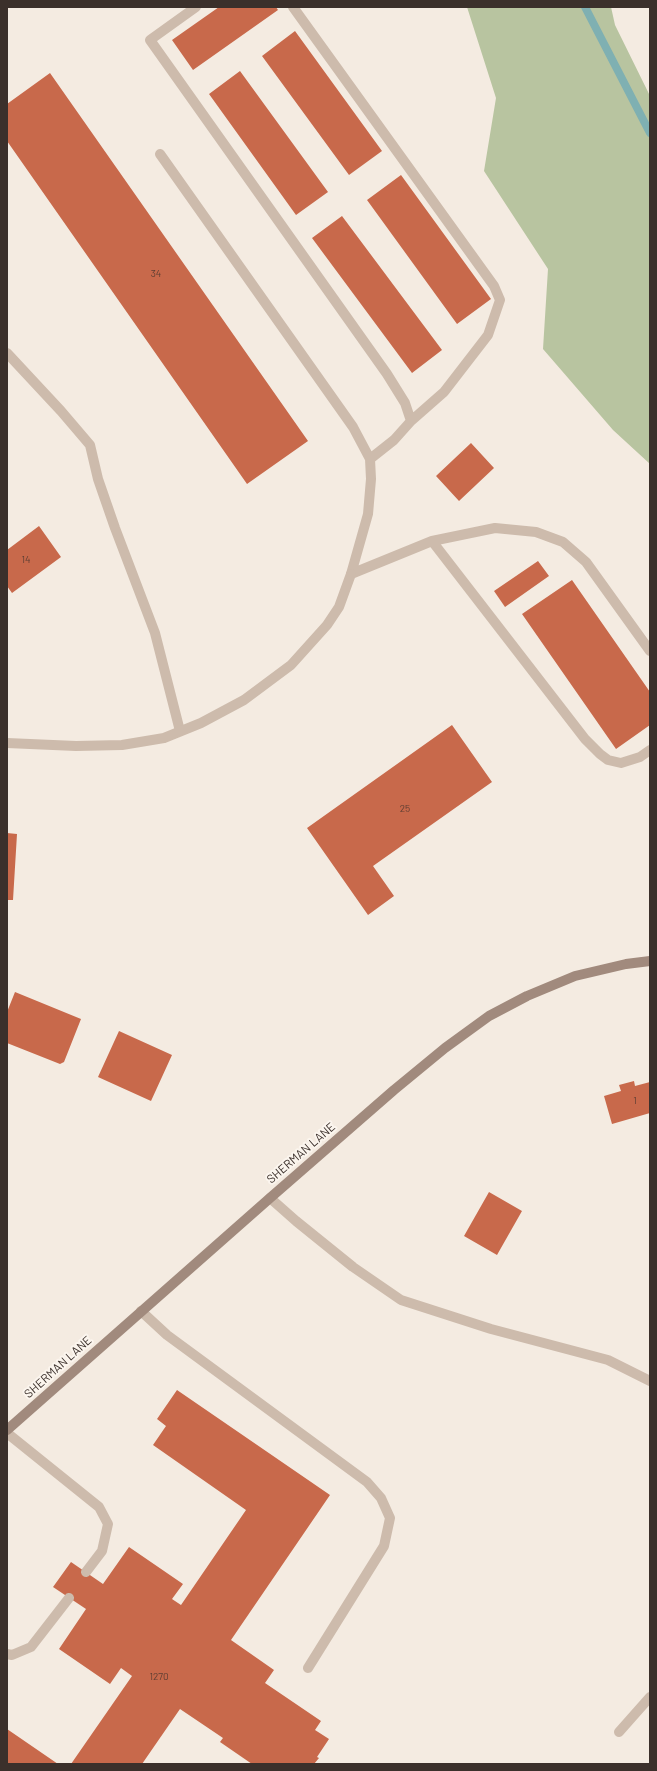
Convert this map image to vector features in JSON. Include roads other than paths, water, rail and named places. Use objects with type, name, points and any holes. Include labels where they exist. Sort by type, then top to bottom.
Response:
[{"type":"street","points":[[196,7],[150,40],[387,374],[405,403],[411,421]]},
{"type":"street","points":[[293,7],[494,286],[500,300],[488,335],[444,392],[411,421],[394,440],[370,459]]},
{"type":"street","points":[[7,743],[76,746],[122,744],[164,738],[201,723],[244,700],[291,665],[327,625],[339,607],[351,574],[368,514],[371,479],[370,459],[353,427],[160,154]]},
{"type":"street","points":[[7,353],[61,411],[90,445],[98,479],[155,633],[180,731]]},
{"type":"street","points":[[351,574],[432,541],[494,528],[536,532],[563,542],[586,562],[650,651]]},
{"type":"street","points":[[432,541],[585,739],[600,754],[608,760],[621,763],[640,757],[650,750]]},
{"type":"street","name":"SHERMAN LANE","points":[[7,1431],[270,1198],[394,1090],[445,1048],[489,1016],[527,996],[575,976],[626,964],[650,961]]},
{"type":"street","points":[[270,1198],[296,1221],[353,1266],[401,1300],[491,1329],[608,1360],[650,1381]]},
{"type":"street","points":[[141,1311],[167,1334],[367,1482],[381,1498],[390,1518],[384,1546],[308,1668]]},
{"type":"street","points":[[7,1431],[99,1508],[108,1524],[102,1552],[86,1572]]},
{"type":"street","points":[[7,1654],[12,1655],[32,1647],[69,1598]]},
{"type":"street","points":[[619,1732],[650,1697]]},
{"type":"waterway","points":[[585,7],[650,133]]}]
